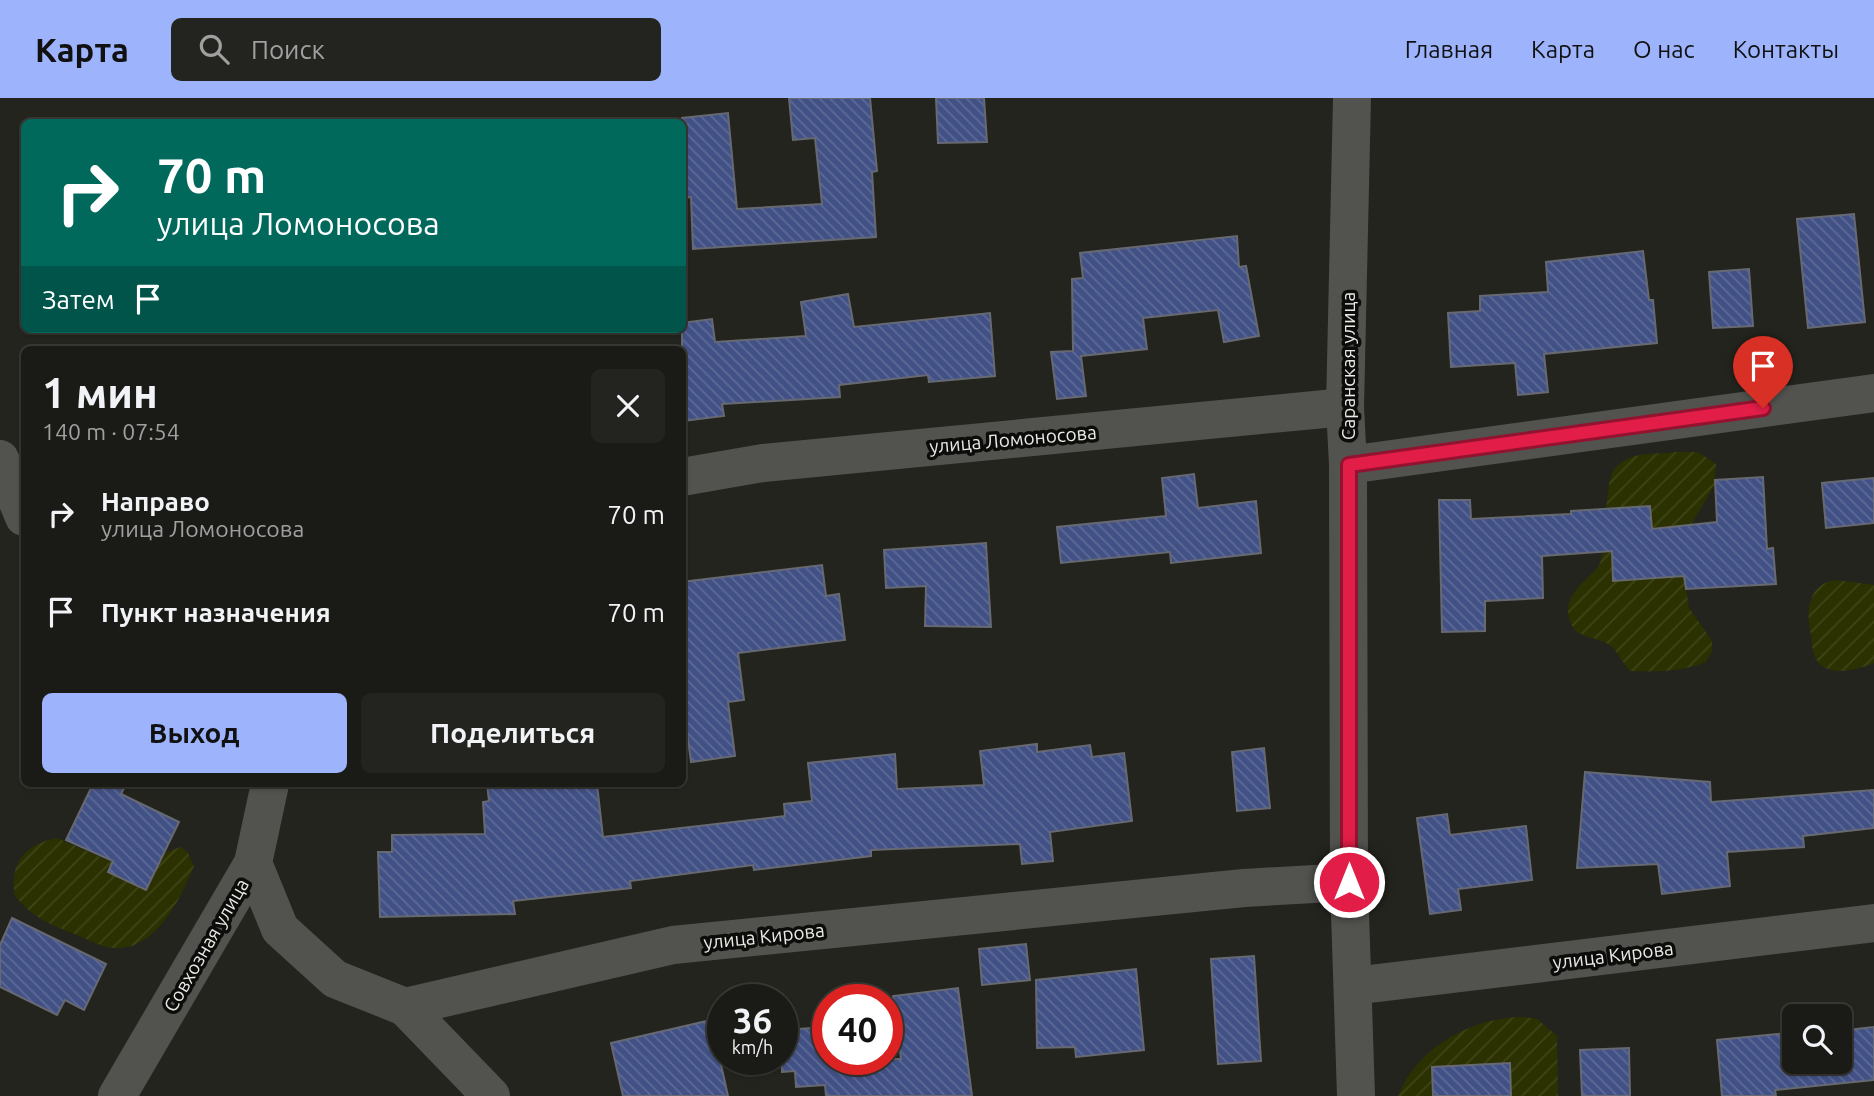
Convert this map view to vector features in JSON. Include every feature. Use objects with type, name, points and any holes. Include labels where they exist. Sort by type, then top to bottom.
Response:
[{"type":"street","name":"Саранская улица","points":[[1352,98],[1345,407],[1349,465],[1349,882],[1356,1096]]},
{"type":"street","points":[[1349,465],[1874,393]]},
{"type":"street","name":"улица Ломоносова","points":[[686,476],[763,463],[1345,407]]},
{"type":"street","points":[[0,459],[21,510]]},
{"type":"street","name":"Совхозная улица","points":[[117,1096],[254,863],[270,787]]},
{"type":"street","points":[[254,863],[281,929],[335,979],[405,1007],[491,1096]]},
{"type":"street","name":"улица Кирова","points":[[405,1007],[673,945],[1244,888],[1349,882]]},
{"type":"street","name":"улица Кирова","points":[[1353,986],[1874,923]]},
{"type":"green space","points":[[1698,452],[1716,464],[1714,486],[1689,528],[1683,570],[1689,608],[1712,641],[1712,651],[1706,662],[1687,668],[1630,671],[1611,646],[1576,631],[1569,618],[1568,608],[1575,591],[1594,572],[1601,560],[1613,471],[1619,464],[1634,457]]},
{"type":"green space","points":[[1836,580],[1874,585],[1874,663],[1842,671],[1826,668],[1819,664],[1815,657],[1809,617],[1811,600],[1819,587]]},
{"type":"green space","points":[[57,838],[118,865],[138,864],[180,847],[187,851],[194,866],[172,909],[151,935],[123,948],[107,947],[41,919],[15,896],[15,874],[22,857],[36,845]]},
{"type":"green space","points":[[1525,1017],[1537,1019],[1557,1036],[1558,1096],[1398,1096],[1419,1063],[1433,1049],[1450,1038],[1486,1022]]},
{"type":"building","points":[[789,98],[870,98],[877,171],[872,172],[876,237],[693,249],[691,197],[686,198],[686,119],[682,118],[728,113],[737,209],[822,204],[815,138],[793,140]]},
{"type":"building","points":[[936,98],[984,98],[987,142],[938,143]]},
{"type":"building","points":[[1854,214],[1865,322],[1808,328],[1797,219]]},
{"type":"building","points":[[1237,236],[1239,267],[1246,266],[1259,336],[1224,342],[1218,310],[1143,318],[1147,349],[1081,356],[1086,396],[1057,399],[1051,352],[1073,351],[1072,279],[1083,278],[1080,253]]},
{"type":"building","points":[[1643,251],[1649,300],[1653,300],[1657,343],[1544,354],[1548,392],[1518,395],[1515,363],[1451,367],[1448,313],[1480,311],[1480,296],[1548,292],[1546,262]]},
{"type":"building","points":[[1749,269],[1753,326],[1713,328],[1709,272]]},
{"type":"building","points":[[848,294],[854,327],[990,313],[995,376],[929,382],[928,375],[839,385],[840,397],[722,404],[724,416],[686,421],[686,346],[682,346],[682,333],[686,333],[686,322],[712,319],[715,342],[806,336],[801,302]]},
{"type":"building","points":[[1194,474],[1198,508],[1256,501],[1261,553],[1171,563],[1170,552],[1061,563],[1057,527],[1166,516],[1162,478]]},
{"type":"building","points":[[1763,477],[1767,549],[1773,548],[1776,584],[1686,589],[1684,576],[1613,581],[1612,551],[1542,556],[1543,598],[1485,601],[1485,631],[1442,632],[1439,500],[1470,500],[1471,519],[1571,514],[1571,511],[1650,506],[1652,529],[1717,522],[1715,480]]},
{"type":"building","points":[[1874,478],[1874,523],[1826,528],[1822,483]]},
{"type":"building","points":[[986,543],[991,627],[925,626],[926,586],[886,588],[884,550]]},
{"type":"building","points":[[822,565],[826,596],[839,594],[845,640],[738,653],[744,700],[728,702],[735,756],[691,762],[686,724],[686,582]]},
{"type":"building","points":[[1037,744],[1037,752],[1090,745],[1092,757],[1124,753],[1132,821],[1050,832],[1053,861],[1022,864],[1020,844],[871,850],[871,856],[754,870],[753,865],[630,881],[631,888],[513,901],[515,914],[380,917],[378,852],[392,852],[392,835],[485,834],[483,802],[489,801],[487,787],[597,787],[603,837],[785,816],[784,804],[812,801],[808,763],[895,754],[897,789],[984,785],[980,751]]},
{"type":"building","points":[[1264,748],[1270,808],[1237,811],[1232,752]]},
{"type":"building","points":[[1585,772],[1710,782],[1711,802],[1874,790],[1874,828],[1803,836],[1804,847],[1727,852],[1730,886],[1662,894],[1658,864],[1577,868]]},
{"type":"building","points":[[92,787],[124,787],[121,794],[179,822],[146,890],[108,872],[113,861],[66,840]]},
{"type":"building","points":[[1447,814],[1450,835],[1526,826],[1532,880],[1458,889],[1461,910],[1430,914],[1417,818]]},
{"type":"building","points":[[12,918],[106,964],[84,1010],[65,1000],[57,1015],[0,987],[0,945]]},
{"type":"building","points":[[1026,944],[1030,980],[982,985],[979,949]]},
{"type":"building","points":[[1254,956],[1261,1061],[1218,1064],[1211,959]]},
{"type":"building","points":[[1136,969],[1144,1050],[1076,1057],[1075,1047],[1037,1048],[1036,980]]},
{"type":"building","points":[[958,988],[972,1096],[826,1096],[825,1085],[796,1087],[798,1029],[812,1028],[812,1075],[903,1075],[903,995]]},
{"type":"building","points":[[707,1021],[707,1075],[723,1075],[728,1096],[623,1096],[611,1043]]},
{"type":"building","points":[[1874,1027],[1874,1080],[1775,1090],[1776,1096],[1722,1096],[1717,1040],[1782,1034],[1782,1074],[1852,1074],[1852,1030]]},
{"type":"building","points":[[1629,1048],[1630,1096],[1582,1096],[1580,1050]]},
{"type":"building","points":[[1510,1063],[1511,1096],[1433,1096],[1432,1067]]},
{"type":"route","points":[[1349,882],[1349,465],[1763,408]]}]
